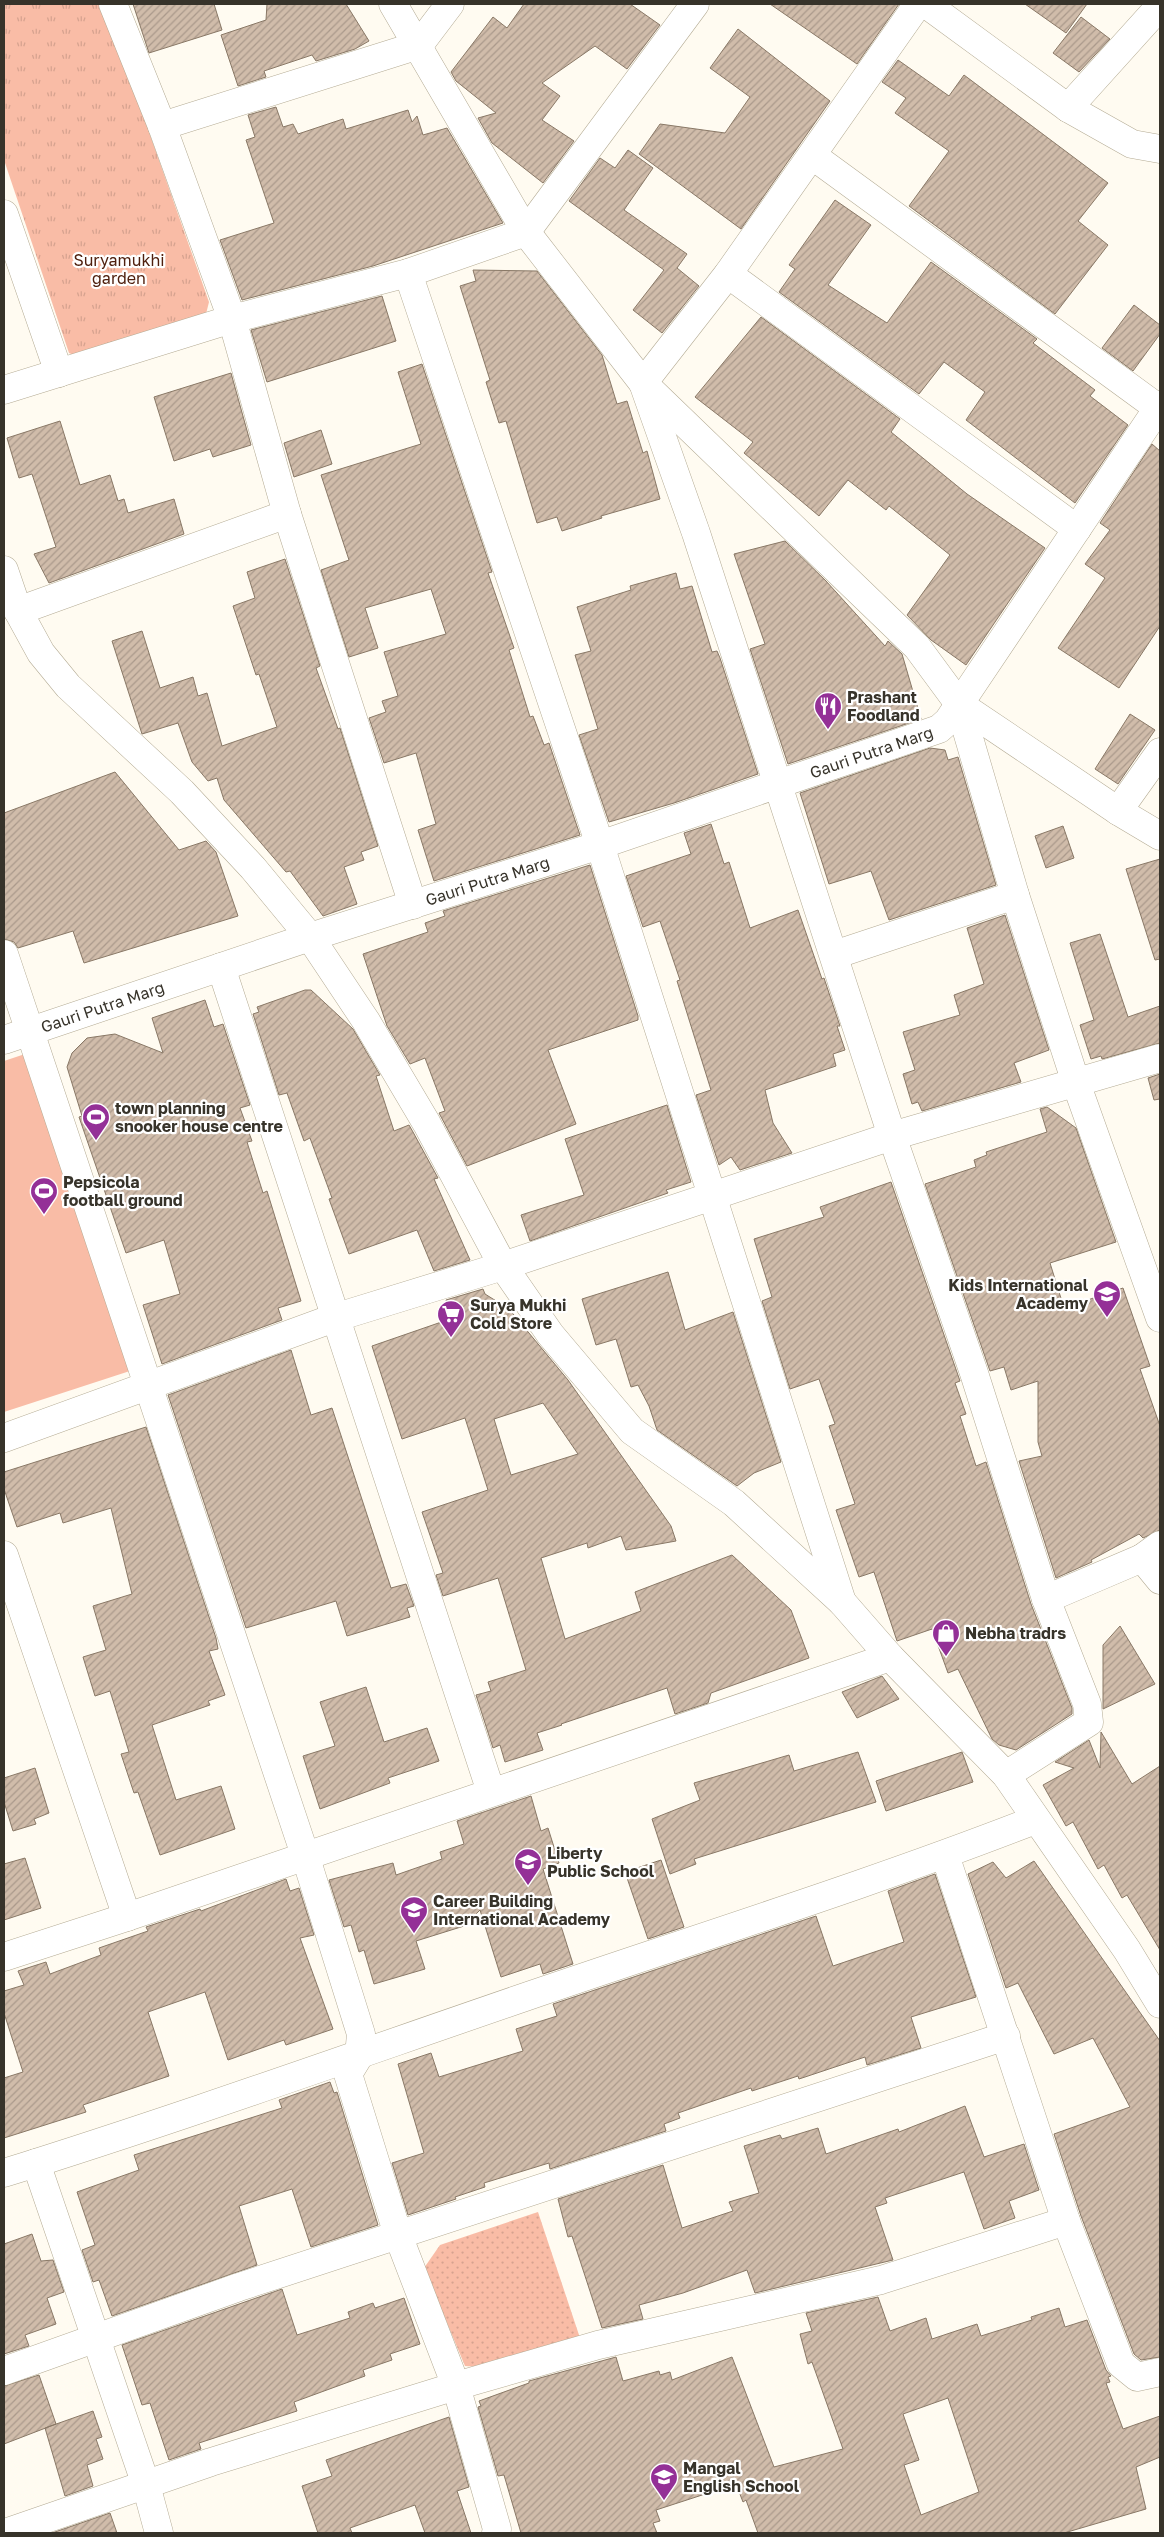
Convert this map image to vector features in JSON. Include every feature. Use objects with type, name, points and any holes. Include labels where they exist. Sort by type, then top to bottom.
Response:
[{"type":"street","points":[[113,4],[162,126],[232,319],[287,514],[413,905]]},
{"type":"street","points":[[393,4],[419,45],[526,232],[644,383],[917,647],[959,704],[1118,811],[1160,836]]},
{"type":"street","points":[[162,126],[419,45],[450,4]]},
{"type":"street","points":[[4,390],[232,319],[408,273],[526,232],[694,4]]},
{"type":"street","points":[[644,383],[728,274],[813,156],[918,4]]},
{"type":"street","points":[[926,4],[1068,108],[1132,144],[1160,149]]},
{"type":"street","points":[[1068,108],[1160,6]]},
{"type":"street","points":[[813,156],[1159,407]]},
{"type":"street","points":[[4,214],[59,373]]},
{"type":"street","points":[[408,273],[600,845],[842,1602]]},
{"type":"street","points":[[728,274],[1077,529]]},
{"type":"street","points":[[644,383],[696,533],[892,1136],[974,1373],[1046,1599],[1087,1704],[1089,1722],[1006,1776]]},
{"type":"street","name":"Gauri Putra Marg","points":[[4,1040],[310,937],[600,845],[932,733],[948,721],[1159,407]]},
{"type":"street","points":[[18,611],[287,514]]},
{"type":"street","points":[[4,570],[18,611],[41,653],[68,686],[182,792],[253,868],[310,937],[366,1021],[427,1124],[503,1266],[550,1334],[632,1431],[734,1503],[842,1602],[890,1657],[1006,1776],[1127,1950],[1160,2004]]},
{"type":"street","points":[[959,704],[1015,895],[1076,1083],[1160,1318]]},
{"type":"street","points":[[1118,811],[1160,752]]},
{"type":"street","points":[[834,955],[1015,895]]},
{"type":"street","points":[[4,954],[150,1386],[362,2034],[359,2056],[348,2074],[398,2236],[456,2386],[497,2528],[496,2533]]},
{"type":"street","points":[[221,967],[334,1318],[491,1792]]},
{"type":"street","points":[[4,1438],[334,1318],[503,1266],[892,1136],[1160,1058]]},
{"type":"street","points":[[1046,1599],[1151,1552],[1160,1580]]},
{"type":"street","points":[[4,1555],[126,1917]]},
{"type":"street","points":[[4,1957],[890,1657]]},
{"type":"street","points":[[4,2173],[359,2056],[526,1997],[945,1855],[1035,1820]]},
{"type":"street","points":[[945,1855],[1066,2222],[1121,2364],[1137,2377],[1160,2372]]},
{"type":"street","points":[[4,2371],[239,2287],[1006,2036]]},
{"type":"street","points":[[36,2163],[146,2485],[159,2533]]},
{"type":"street","points":[[4,2533],[211,2462],[456,2386],[598,2345],[881,2280],[1066,2222]]},
{"type":"green space","name":"Suryamukhi garden","points":[[4,4],[104,4],[209,302],[204,322],[84,360],[69,353],[4,160]]},
{"type":"green space","name":"Pepsicola football ground","points":[[31,1052],[136,1369],[4,1412],[4,1061]]},
{"type":"green space","points":[[538,2212],[581,2341],[481,2367],[465,2366],[424,2268],[440,2245]]},
{"type":"building","points":[[133,4],[214,4],[222,30],[149,53]]},
{"type":"building","points":[[267,4],[346,4],[369,41],[355,49],[316,61],[312,55],[264,71],[266,77],[238,86],[221,35],[266,20]]},
{"type":"building","points":[[524,4],[630,4],[660,25],[627,69],[595,46],[542,83],[560,96],[542,120],[574,141],[543,183],[492,143],[478,118],[496,113],[456,81],[451,72],[493,17],[507,28]]},
{"type":"building","points":[[770,4],[899,4],[857,64]]},
{"type":"building","points":[[1025,4],[1087,4],[1066,33]]},
{"type":"building","points":[[1081,17],[1110,39],[1079,72],[1053,53]]},
{"type":"building","points":[[738,29],[830,101],[741,229],[639,154],[660,124],[725,133],[750,97],[710,68]]},
{"type":"building","points":[[898,60],[949,96],[964,75],[1108,183],[1078,221],[1108,245],[1055,314],[909,206],[949,151],[895,113],[906,98],[882,82]]},
{"type":"building","points":[[276,107],[283,127],[293,124],[298,134],[343,119],[346,129],[408,110],[412,122],[417,116],[423,135],[447,128],[503,223],[373,266],[242,300],[220,240],[274,223],[246,140],[255,137],[248,115]]},
{"type":"building","points":[[628,150],[653,168],[624,210],[687,254],[677,268],[699,286],[662,333],[633,310],[664,270],[569,201],[600,158],[615,168]]},
{"type":"building","points":[[835,200],[871,225],[828,285],[887,323],[931,262],[1037,339],[1033,343],[1095,390],[1090,396],[1128,425],[1075,503],[966,420],[985,392],[944,362],[919,394],[779,292],[795,269],[789,265]]},
{"type":"building","points":[[473,270],[537,271],[602,355],[617,404],[627,401],[643,453],[647,451],[660,499],[601,516],[602,518],[562,531],[557,517],[537,523],[506,421],[499,423],[486,382],[490,380],[460,286],[476,281]]},
{"type":"building","points":[[382,296],[396,341],[267,382],[251,330]]},
{"type":"building","points":[[1134,305],[1160,325],[1160,334],[1133,371],[1102,348]]},
{"type":"building","points":[[761,317],[900,419],[891,432],[967,494],[1045,548],[966,665],[931,640],[907,615],[950,555],[889,506],[886,510],[848,480],[819,516],[744,453],[753,442],[695,397]]},
{"type":"building","points":[[422,364],[492,572],[488,573],[514,648],[509,650],[530,717],[533,716],[544,745],[549,743],[580,835],[434,881],[418,830],[436,824],[416,753],[384,763],[369,718],[386,712],[382,701],[398,696],[384,652],[446,634],[431,589],[365,608],[378,648],[349,657],[321,570],[349,560],[321,475],[421,444],[398,372]]},
{"type":"building","points":[[231,373],[251,445],[213,457],[210,449],[174,461],[154,397]]},
{"type":"building","points":[[60,421],[80,485],[110,475],[118,501],[124,499],[128,513],[174,499],[184,534],[49,583],[34,554],[56,547],[32,474],[19,478],[7,438]]},
{"type":"building","points":[[321,430],[332,464],[294,477],[284,443]]},
{"type":"building","points":[[1152,444],[1160,451],[1160,626],[1119,688],[1058,648],[1105,578],[1085,564],[1110,530],[1100,523]]},
{"type":"building","points":[[785,541],[826,581],[885,646],[888,641],[902,654],[921,719],[788,764],[750,649],[765,644],[734,554]]},
{"type":"building","points":[[285,559],[320,666],[316,668],[338,729],[340,728],[378,846],[361,852],[364,860],[344,867],[357,904],[323,916],[290,871],[286,872],[224,800],[217,778],[208,781],[192,762],[178,723],[142,734],[112,641],[142,631],[160,688],[193,677],[198,696],[207,693],[222,746],[277,727],[259,674],[256,675],[233,606],[255,598],[247,572]]},
{"type":"building","points":[[676,573],[680,589],[692,586],[712,652],[717,651],[720,658],[758,774],[674,803],[609,822],[579,735],[598,729],[575,655],[591,651],[577,607],[631,590],[630,586]]},
{"type":"building","points":[[1130,714],[1155,730],[1118,784],[1095,769]]},
{"type":"building","points":[[930,748],[945,750],[948,760],[958,757],[996,885],[889,920],[871,871],[829,884],[800,793]]},
{"type":"building","points":[[115,772],[179,850],[206,841],[216,852],[238,916],[84,963],[73,931],[18,948],[14,942],[4,939],[4,813]]},
{"type":"building","points":[[711,824],[724,864],[729,862],[750,928],[798,910],[822,979],[824,978],[840,1026],[837,1026],[845,1050],[833,1054],[836,1066],[765,1090],[773,1123],[792,1153],[740,1170],[731,1157],[719,1165],[696,1095],[711,1090],[677,981],[680,980],[660,921],[643,927],[626,876],[691,854],[684,833]]},
{"type":"building","points":[[1063,826],[1074,858],[1046,868],[1035,836]]},
{"type":"building","points":[[1160,859],[1160,959],[1155,960],[1126,869]]},
{"type":"building","points":[[590,865],[638,1020],[548,1050],[576,1124],[467,1166],[439,1113],[445,1111],[425,1058],[410,1064],[387,1026],[363,954],[428,932],[425,923],[445,916],[443,911]]},
{"type":"building","points":[[1005,915],[1049,1050],[1014,1063],[1021,1082],[922,1111],[918,1102],[912,1104],[903,1074],[915,1070],[903,1032],[960,1015],[954,995],[984,984],[967,928]]},
{"type":"building","points":[[1100,934],[1128,1017],[1160,1006],[1160,1043],[1102,1059],[1101,1056],[1091,1059],[1080,1025],[1094,1020],[1070,943]]},
{"type":"building","points":[[305,990],[311,990],[353,1029],[380,1075],[376,1076],[394,1131],[409,1125],[438,1178],[434,1179],[470,1260],[434,1271],[417,1230],[349,1254],[329,1199],[332,1198],[310,1138],[304,1141],[287,1093],[279,1095],[253,1014],[259,1012],[257,1007]]},
{"type":"building","points":[[205,1000],[214,1027],[223,1024],[250,1105],[240,1108],[252,1141],[247,1142],[263,1193],[267,1191],[301,1301],[278,1308],[282,1320],[162,1364],[143,1305],[180,1294],[164,1240],[126,1253],[79,1117],[82,1116],[67,1067],[72,1053],[87,1038],[115,1034],[163,1053],[152,1018]]},
{"type":"building","points":[[1160,1074],[1160,1099],[1154,1100],[1148,1078]]},
{"type":"building","points":[[667,1105],[691,1182],[666,1190],[668,1193],[530,1241],[521,1215],[584,1195],[565,1139]]},
{"type":"building","points":[[1047,1107],[1076,1128],[1116,1242],[1050,1263],[1064,1308],[1123,1288],[1150,1366],[1140,1369],[1160,1426],[1160,1530],[1143,1538],[1139,1534],[1091,1560],[1092,1562],[1056,1578],[1019,1461],[1042,1456],[1038,1442],[1038,1381],[1011,1390],[1004,1367],[990,1371],[925,1184],[976,1167],[974,1160],[987,1155],[986,1152],[1047,1132],[1040,1109]]},
{"type":"building","points":[[891,1182],[960,1381],[955,1383],[966,1414],[960,1416],[976,1466],[986,1462],[1031,1604],[1072,1708],[1072,1714],[1016,1750],[999,1745],[992,1739],[958,1669],[948,1673],[932,1629],[897,1641],[874,1572],[859,1577],[836,1510],[855,1504],[829,1426],[835,1424],[819,1379],[790,1389],[762,1301],[772,1297],[754,1239],[824,1217],[820,1207]]},
{"type":"building","points":[[668,1272],[685,1330],[733,1312],[781,1462],[754,1473],[737,1486],[657,1430],[649,1406],[638,1385],[631,1387],[616,1339],[596,1345],[582,1299]]},
{"type":"building","points":[[483,1289],[485,1294],[509,1309],[568,1380],[671,1526],[676,1541],[626,1550],[621,1536],[588,1548],[587,1543],[541,1558],[565,1639],[641,1611],[635,1592],[732,1555],[791,1610],[809,1658],[711,1693],[708,1703],[675,1714],[667,1688],[561,1724],[537,1733],[543,1750],[505,1762],[500,1745],[493,1748],[476,1695],[491,1691],[488,1682],[526,1670],[498,1578],[443,1596],[436,1575],[443,1573],[422,1512],[488,1490],[465,1418],[402,1439],[372,1346],[453,1318],[446,1300]],"holes":[[[543,1403],[578,1454],[511,1475],[494,1419]]]},
{"type":"building","points":[[291,1350],[311,1415],[332,1408],[391,1588],[406,1584],[414,1606],[407,1608],[410,1617],[347,1636],[336,1601],[246,1628],[168,1395]]},
{"type":"building","points":[[146,1427],[216,1638],[218,1649],[209,1651],[225,1695],[208,1701],[210,1705],[152,1725],[176,1800],[221,1786],[235,1829],[160,1855],[138,1792],[134,1793],[121,1754],[129,1752],[110,1691],[95,1696],[83,1657],[106,1650],[93,1606],[132,1594],[111,1508],[63,1523],[60,1513],[17,1527],[4,1489],[4,1472]]},
{"type":"building","points":[[1120,1626],[1155,1684],[1103,1709],[1103,1645]]},
{"type":"building","points":[[882,1676],[899,1699],[857,1718],[842,1692]]},
{"type":"building","points":[[366,1687],[384,1742],[427,1728],[439,1761],[388,1778],[390,1783],[320,1809],[303,1756],[335,1746],[320,1702]]},
{"type":"building","points":[[1101,1732],[1132,1784],[1160,1766],[1160,1950],[1127,1895],[1122,1898],[1104,1865],[1098,1869],[1073,1822],[1066,1826],[1043,1785],[1074,1768],[1055,1762],[1089,1740],[1100,1768]]},
{"type":"building","points":[[858,1752],[876,1802],[694,1859],[696,1864],[670,1874],[652,1819],[700,1800],[694,1783],[789,1755],[794,1771]]},
{"type":"building","points":[[962,1752],[973,1782],[886,1811],[876,1781]]},
{"type":"building","points":[[35,1768],[49,1813],[34,1819],[36,1824],[13,1831],[4,1802],[4,1778]]},
{"type":"building","points":[[531,1796],[541,1831],[548,1828],[559,1863],[543,1869],[573,1964],[543,1974],[540,1964],[501,1977],[480,1910],[464,1926],[416,1941],[425,1969],[374,1984],[364,1950],[359,1952],[351,1925],[344,1927],[329,1880],[393,1863],[396,1875],[442,1859],[440,1852],[464,1844],[457,1821]]},
{"type":"building","points":[[25,1858],[41,1908],[4,1920],[4,1864]]},
{"type":"building","points":[[661,1860],[684,1927],[648,1939],[625,1872]]},
{"type":"building","points":[[1034,1861],[1160,2041],[1160,2357],[1141,2360],[1134,2354],[1081,2216],[1054,2134],[1130,2107],[1093,2038],[1054,2054],[1018,1983],[1006,1988],[968,1874],[993,1862],[1006,1878]]},
{"type":"building","points":[[935,1874],[976,1997],[911,2017],[921,2048],[867,2065],[865,2057],[799,2079],[798,2076],[752,2091],[751,2088],[678,2113],[680,2118],[664,2124],[666,2131],[550,2169],[549,2163],[484,2183],[485,2187],[408,2215],[392,2163],[424,2153],[398,2064],[431,2053],[439,2077],[523,2051],[516,2029],[557,2016],[553,2004],[816,1916],[833,1966],[904,1942],[888,1891]]},
{"type":"building","points":[[286,1879],[290,1891],[299,1888],[314,1935],[300,1938],[333,2029],[286,2045],[284,2040],[228,2060],[205,1992],[148,2012],[169,2076],[83,2105],[86,2112],[4,2138],[4,2078],[23,2072],[4,2013],[4,1991],[24,1985],[18,1971],[46,1962],[50,1974],[101,1955],[99,1948],[148,1931],[146,1927],[200,1909],[201,1911]]},
{"type":"building","points":[[330,2082],[334,2093],[337,2092],[378,2225],[311,2247],[292,2189],[239,2206],[257,2265],[112,2316],[99,2280],[93,2282],[82,2250],[95,2245],[77,2192],[139,2170],[134,2155],[282,2108],[279,2100]]},
{"type":"building","points":[[965,2106],[984,2157],[1024,2144],[1039,2190],[1009,2201],[1015,2218],[984,2229],[964,2172],[885,2198],[887,2203],[875,2207],[893,2260],[755,2293],[747,2270],[683,2293],[639,2305],[643,2319],[602,2328],[572,2236],[568,2237],[558,2199],[663,2165],[682,2228],[733,2211],[729,2202],[759,2193],[744,2146],[780,2135],[782,2139],[818,2128],[826,2154],[898,2129],[899,2132]]},
{"type":"building","points":[[32,2234],[41,2261],[53,2260],[64,2292],[47,2298],[56,2324],[25,2335],[29,2346],[4,2354],[4,2244]]},
{"type":"building","points":[[282,2289],[297,2335],[350,2318],[348,2312],[373,2303],[375,2308],[404,2298],[420,2344],[390,2354],[392,2360],[363,2370],[365,2376],[294,2402],[297,2411],[199,2443],[201,2449],[169,2460],[150,2403],[142,2405],[122,2345]]},
{"type":"building","points":[[878,2297],[890,2331],[926,2318],[932,2339],[977,2324],[981,2336],[1032,2320],[1031,2317],[1059,2308],[1065,2327],[1087,2320],[1106,2370],[1111,2376],[1108,2377],[1110,2382],[1106,2383],[1123,2429],[1160,2416],[1160,2457],[1136,2467],[1146,2509],[1064,2533],[758,2533],[746,2500],[743,2502],[736,2484],[656,2510],[660,2521],[653,2523],[657,2533],[521,2533],[504,2475],[498,2476],[478,2407],[481,2406],[479,2401],[529,2383],[529,2381],[616,2357],[623,2381],[659,2371],[660,2375],[670,2372],[672,2380],[732,2357],[774,2467],[843,2449],[812,2362],[808,2364],[800,2334],[812,2331],[806,2313]],"holes":[[[948,2398],[979,2492],[921,2515],[904,2465],[919,2460],[903,2414]]]},
{"type":"building","points":[[39,2375],[56,2424],[4,2444],[4,2386]]},
{"type":"building","points":[[93,2411],[102,2437],[96,2439],[103,2459],[87,2465],[93,2486],[65,2496],[45,2428]]},
{"type":"building","points":[[449,2417],[469,2487],[457,2491],[471,2533],[425,2533],[415,2505],[350,2528],[352,2533],[318,2533],[302,2486],[332,2476],[326,2460]]},
{"type":"building","points":[[110,2513],[117,2533],[52,2533]]},
{"type":"place","name":"Prashant Foodland","points":[[828,730]]},
{"type":"place","name":"town planning snooker house centre","points":[[96,1141]]},
{"type":"place","name":"Pepsicola football ground","points":[[44,1215]]},
{"type":"place","name":"Kids International Academy","points":[[1107,1318]]},
{"type":"place","name":"Surya Mukhi Cold Store","points":[[451,1338]]},
{"type":"place","name":"Nebha tradrs","points":[[946,1657]]},
{"type":"place","name":"Liberty Public School","points":[[528,1886]]},
{"type":"place","name":"Career Building International Academy","points":[[414,1934]]},
{"type":"place","name":"Mangal English School","points":[[664,2501]]}]
